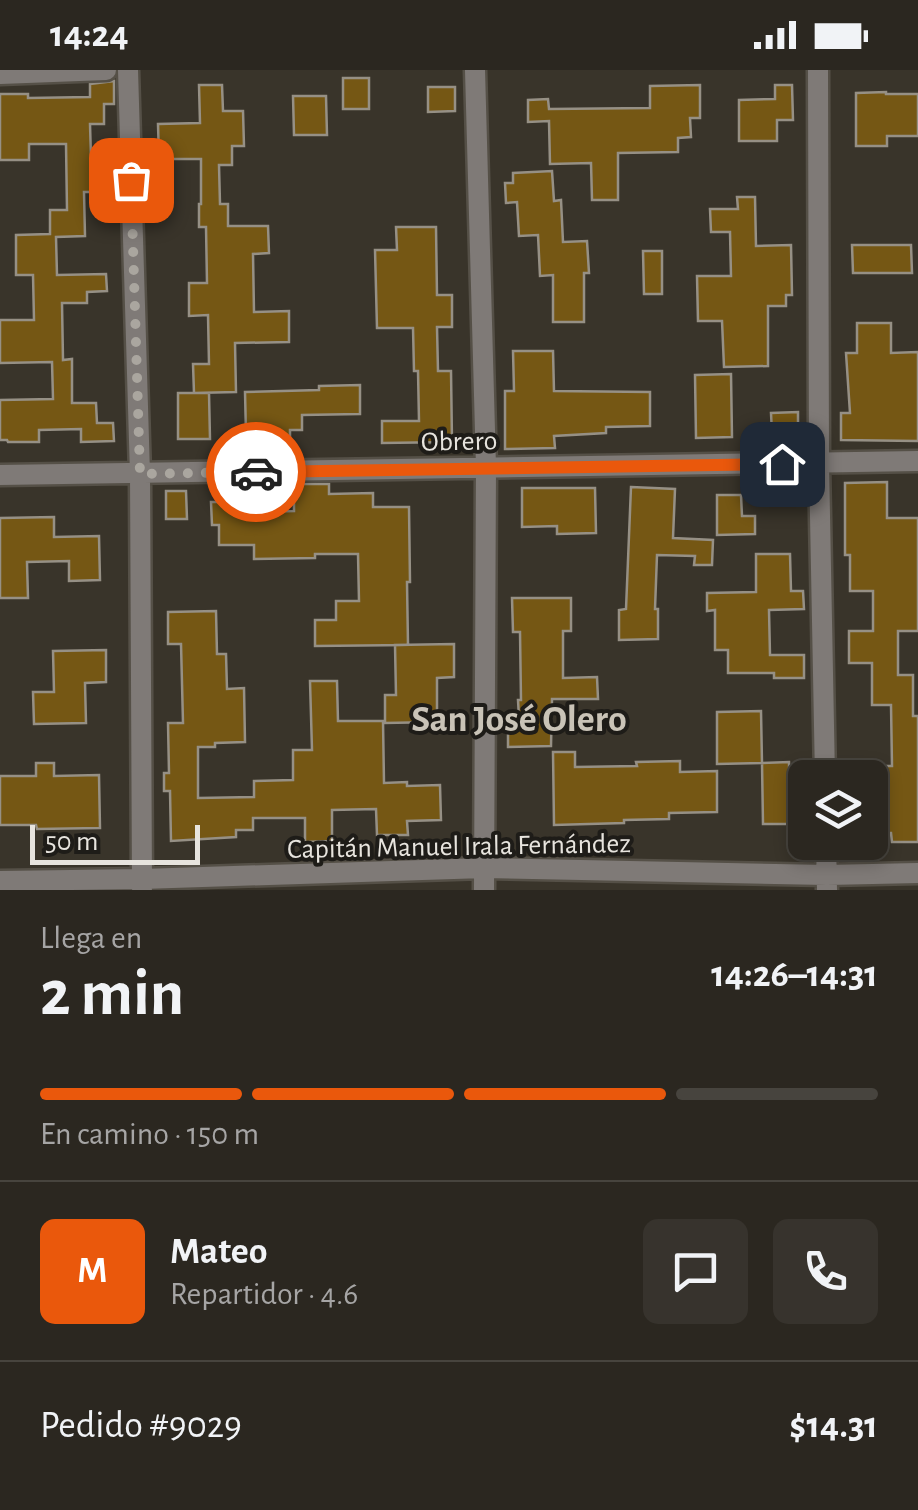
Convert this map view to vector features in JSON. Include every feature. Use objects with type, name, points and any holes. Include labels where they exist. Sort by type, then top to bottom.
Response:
[{"type":"street","points":[[0,74],[106,70]]},
{"type":"street","points":[[128,70],[140,474],[142,884]]},
{"type":"street","points":[[475,70],[486,467],[484,890]]},
{"type":"street","points":[[818,70],[818,464],[825,760]]},
{"type":"street","name":"Obrero","points":[[0,475],[918,461]]},
{"type":"street","name":"Capitán Manuel Irala Fernández","points":[[0,881],[142,884],[484,868],[827,882],[918,873]]},
{"type":"building","points":[[343,78],[369,78],[369,109],[343,109]]},
{"type":"building","points":[[114,81],[114,104],[104,104],[104,124],[90,124],[92,192],[84,192],[85,236],[56,237],[57,275],[106,274],[107,291],[87,292],[87,303],[62,303],[63,360],[72,359],[72,403],[96,403],[97,423],[113,423],[114,441],[81,442],[81,429],[39,430],[39,442],[0,440],[0,400],[53,399],[52,362],[0,363],[0,320],[34,320],[33,275],[16,275],[16,235],[50,234],[50,210],[67,210],[66,144],[29,144],[29,160],[0,160],[0,94],[28,94],[28,98],[90,97],[90,84]]},
{"type":"building","points":[[199,85],[222,85],[223,111],[243,111],[244,146],[232,146],[232,165],[219,165],[220,204],[228,204],[228,226],[268,226],[269,253],[253,254],[254,312],[289,311],[289,342],[235,343],[236,392],[194,393],[193,364],[209,364],[208,315],[189,316],[189,283],[207,283],[206,227],[199,227],[201,159],[159,159],[158,124],[200,123]]},
{"type":"building","points":[[700,85],[700,118],[690,118],[691,137],[678,138],[678,152],[618,153],[618,200],[592,200],[591,163],[550,164],[549,121],[528,122],[528,100],[548,99],[549,109],[650,108],[650,86]]},
{"type":"building","points":[[775,85],[792,85],[793,120],[777,120],[777,141],[739,141],[739,100],[775,99]]},
{"type":"building","points":[[428,87],[455,87],[455,111],[428,112]]},
{"type":"building","points":[[856,93],[918,94],[918,136],[887,136],[887,146],[856,146]]},
{"type":"building","points":[[293,96],[326,96],[327,135],[294,135]]},
{"type":"building","points":[[552,171],[554,201],[561,200],[563,242],[587,241],[589,273],[584,273],[584,322],[553,322],[553,275],[540,276],[538,235],[519,236],[517,202],[506,203],[505,183],[513,183],[513,173]]},
{"type":"building","points":[[737,197],[755,197],[756,246],[791,245],[792,295],[786,295],[786,306],[768,306],[768,366],[724,367],[722,321],[698,321],[697,276],[731,276],[730,232],[711,232],[710,209],[738,209]]},
{"type":"building","points":[[396,227],[436,227],[437,295],[452,295],[452,327],[437,327],[438,371],[451,371],[452,442],[382,443],[382,421],[419,421],[413,328],[377,328],[375,250],[397,250]]},
{"type":"building","points":[[852,245],[911,245],[912,273],[853,273]]},
{"type":"building","points":[[643,251],[662,251],[662,294],[644,294]]},
{"type":"building","points":[[857,323],[891,323],[891,353],[918,352],[918,441],[841,440],[841,413],[850,413],[846,353],[857,353]]},
{"type":"building","points":[[513,351],[553,351],[554,391],[650,392],[650,426],[606,427],[606,433],[554,436],[555,448],[505,449],[505,391],[514,391]]},
{"type":"building","points":[[731,374],[732,437],[696,438],[695,375]]},
{"type":"building","points":[[360,385],[360,414],[302,415],[302,430],[290,430],[290,442],[263,443],[263,434],[246,434],[245,392]]},
{"type":"building","points":[[178,393],[209,393],[210,439],[178,439]]},
{"type":"building","points":[[798,412],[798,434],[772,434],[771,413]]},
{"type":"building","points":[[887,482],[887,518],[918,518],[918,631],[898,631],[898,675],[913,675],[913,716],[918,716],[918,842],[892,842],[888,833],[891,705],[872,705],[872,663],[849,663],[849,631],[873,631],[873,591],[850,591],[850,555],[845,555],[845,483]]},
{"type":"building","points":[[294,484],[329,484],[329,494],[373,493],[373,507],[409,507],[408,645],[315,646],[315,620],[336,620],[336,601],[359,601],[358,554],[254,559],[254,545],[219,545],[219,525],[212,525],[211,502],[253,502],[254,512],[294,511]]},
{"type":"building","points":[[631,487],[675,489],[673,538],[713,540],[712,565],[694,565],[695,556],[657,555],[658,639],[619,640],[619,610],[626,609]]},
{"type":"building","points":[[522,488],[595,488],[596,533],[557,534],[557,526],[522,527]]},
{"type":"building","points":[[166,491],[186,491],[187,519],[166,519]]},
{"type":"building","points":[[717,495],[741,495],[742,516],[755,516],[755,534],[717,535]]},
{"type":"building","points":[[54,517],[54,537],[99,536],[100,580],[69,581],[69,561],[27,562],[28,598],[0,598],[0,518]]},
{"type":"building","points":[[756,554],[790,554],[791,591],[803,591],[804,609],[769,610],[770,655],[804,655],[804,678],[774,678],[774,673],[728,673],[728,650],[715,650],[715,610],[707,611],[707,593],[756,592]]},
{"type":"building","points":[[512,598],[571,598],[571,631],[563,631],[563,678],[597,677],[598,699],[552,699],[551,746],[508,747],[508,718],[519,718],[521,700],[520,632],[513,632]]},
{"type":"building","points":[[216,611],[217,654],[226,654],[227,689],[244,688],[245,742],[198,747],[198,798],[254,797],[254,781],[293,780],[293,750],[312,750],[310,681],[337,681],[338,721],[383,721],[384,783],[440,785],[441,820],[407,821],[408,835],[377,835],[376,809],[332,810],[332,841],[305,842],[305,818],[253,818],[253,830],[236,830],[236,837],[171,841],[170,791],[164,791],[164,773],[169,773],[168,723],[183,723],[181,644],[168,644],[168,612]]},
{"type":"building","points":[[454,644],[454,677],[437,678],[437,722],[385,723],[385,695],[396,695],[395,645]]},
{"type":"building","points":[[106,650],[106,682],[85,683],[86,723],[34,724],[33,692],[54,692],[53,651]]},
{"type":"building","points":[[761,711],[762,763],[717,764],[717,712]]},
{"type":"building","points":[[553,752],[575,752],[575,767],[680,761],[680,772],[717,771],[717,812],[669,813],[669,819],[624,823],[554,825]]},
{"type":"building","points":[[788,762],[788,824],[763,824],[762,763]]},
{"type":"building","points":[[36,763],[54,763],[54,776],[99,775],[100,828],[0,825],[0,776],[36,776]]},
{"type":"way so far","points":[[131,180],[140,474],[256,472]]},
{"type":"district","name":"San José Olero","points":[[519,718]]},
{"type":"route","points":[[256,472],[782,464]]}]
